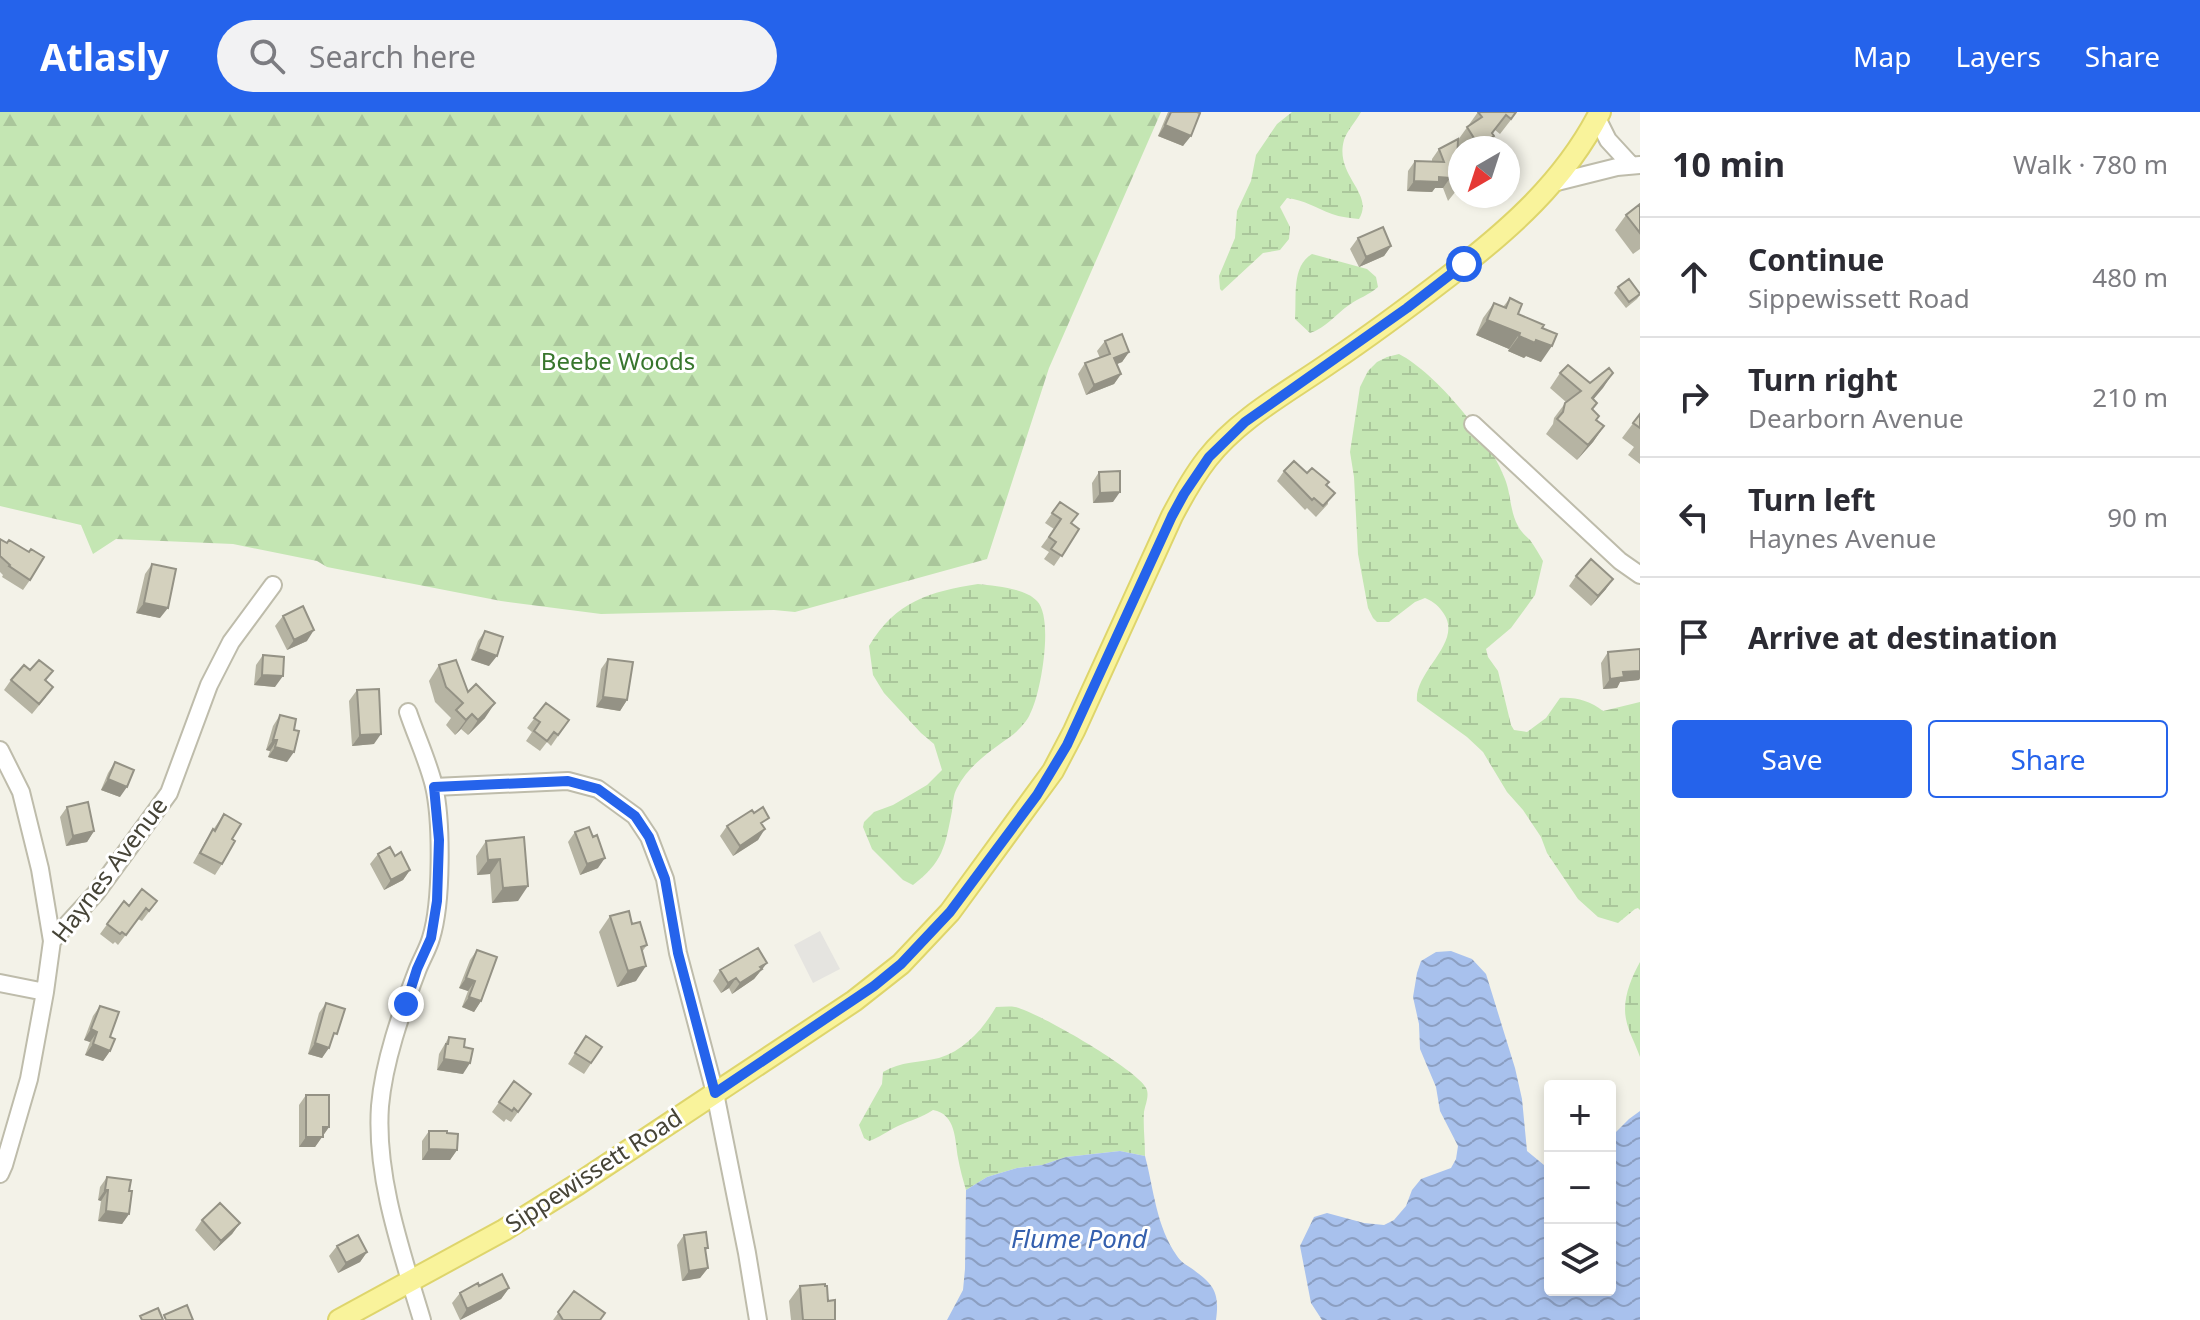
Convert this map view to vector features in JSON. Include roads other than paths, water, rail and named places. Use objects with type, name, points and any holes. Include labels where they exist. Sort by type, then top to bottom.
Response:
[{"type":"main road","name":"Sippewissett Road","points":[[339,1320],[516,1223],[715,1093],[874,986],[901,964],[950,912],[1037,795],[1060,758],[1172,516],[1209,457],[1245,422],[1395,317],[1515,222],[1553,183],[1598,115]]},
{"type":"street","points":[[1598,115],[1608,140],[1635,165]]},
{"type":"street","points":[[1553,183],[1635,165]]},
{"type":"street","points":[[1473,424],[1620,561],[1640,575]]},
{"type":"street","name":"Haynes Avenue","points":[[0,1174],[29,1079],[52,941],[96,893],[169,793],[209,685],[231,642],[273,585]]},
{"type":"street","points":[[408,712],[434,787],[439,840],[437,901],[431,938],[417,969],[391,1049],[380,1104],[380,1150],[390,1204],[422,1320]]},
{"type":"street","points":[[0,750],[21,792],[40,869],[52,941]]},
{"type":"street","points":[[434,787],[568,781],[598,789],[635,816],[649,837],[665,879],[678,953],[715,1093],[758,1320]]},
{"type":"street","points":[[0,983],[45,992]]},
{"type":"water","points":[[1451,951],[1472,959],[1486,974],[1515,1068],[1522,1099],[1527,1151],[1544,1165],[1544,1296],[1616,1296],[1616,1132],[1640,1111],[1640,1320],[1322,1320],[1311,1303],[1300,1246],[1314,1217],[1327,1213],[1384,1225],[1394,1220],[1406,1206],[1412,1190],[1421,1179],[1451,1168],[1456,1159],[1458,1146],[1440,1111],[1436,1087],[1420,1049],[1413,997],[1421,961],[1436,952]]},
{"type":"water","name":"Flume Pond","points":[[1120,1151],[1145,1156],[1164,1232],[1180,1260],[1213,1289],[1217,1302],[1216,1320],[947,1320],[963,1290],[966,1190],[987,1177],[1017,1168],[1042,1165],[1066,1157]]},
{"type":"park label","name":"Beebe Woods","points":[[618,362]]}]
